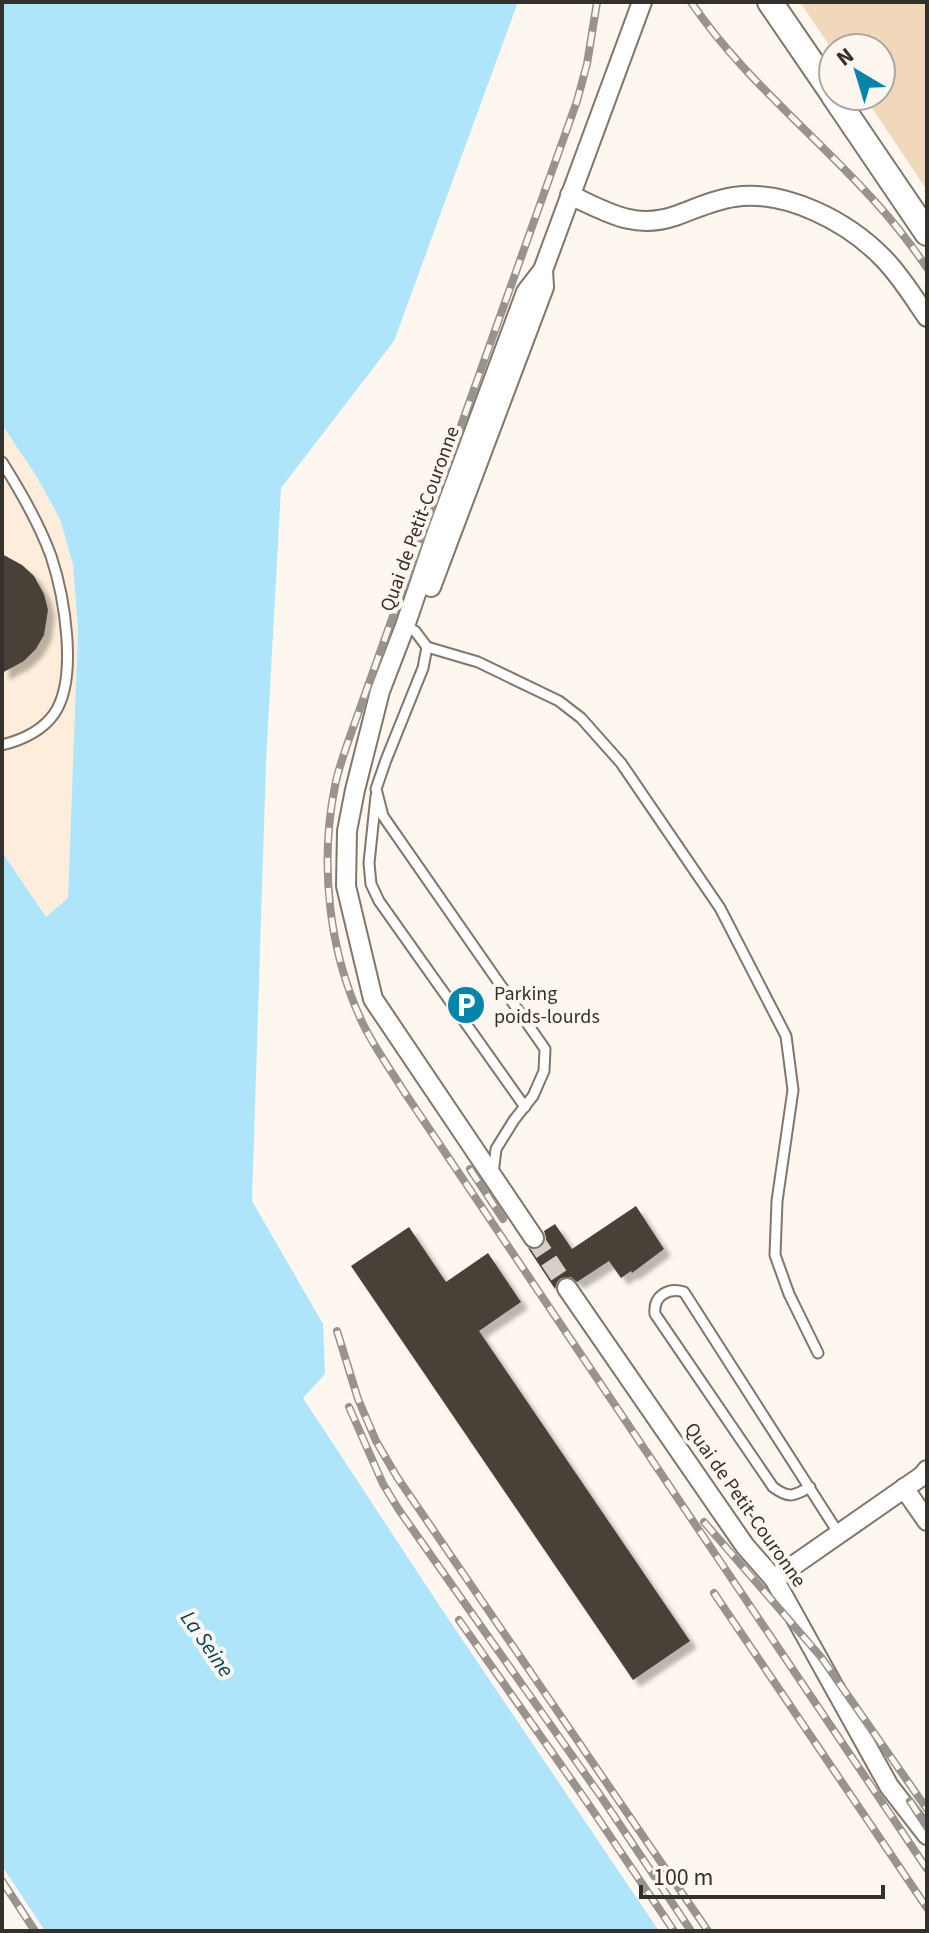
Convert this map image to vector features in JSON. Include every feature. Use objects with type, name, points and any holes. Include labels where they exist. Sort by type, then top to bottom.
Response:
[{"type":"street","name":"Quai de Petit-Couronne","points":[[534,1238],[373,999],[346,886],[347,831],[380,691],[410,628],[443,517],[526,292],[543,270],[642,2]]},
{"type":"street","points":[[770,2],[817,70]]},
{"type":"street","points":[[845,112],[927,233]]},
{"type":"street","points":[[570,195],[615,216],[653,222],[736,196],[761,196],[791,202],[828,217],[858,235],[884,259],[927,317]]},
{"type":"street","name":"Quai de Petit-Couronne","points":[[567,1288],[745,1546],[774,1579],[889,1786],[927,1835]]},
{"type":"street","points":[[774,1579],[927,1470]]},
{"type":"street","points":[[904,1488],[927,1521]]},
{"type":"lane","points":[[2,462],[40,528],[51,557],[60,590],[69,659],[59,705],[52,717],[29,736],[2,745]]},
{"type":"lane","points":[[410,628],[427,647],[478,662],[559,701],[581,718],[621,763],[720,908],[786,1036],[793,1090],[777,1201],[775,1255],[789,1294],[818,1353]]},
{"type":"lane","points":[[427,647],[423,668],[376,789],[369,863],[371,884],[379,901],[525,1107]]},
{"type":"lane","points":[[376,789],[383,816],[545,1049],[544,1071],[533,1096],[496,1149],[492,1177]]},
{"type":"lane","points":[[810,1487],[791,1496],[773,1487],[655,1314],[654,1309],[663,1293],[675,1289],[684,1292],[810,1487],[839,1534]]},
{"type":"shaded area","points":[[800,2],[927,2],[927,190],[875,112],[897,112],[897,32],[820,32]]},
{"type":"shaded area","points":[[2,425],[37,477],[60,519],[73,564],[78,629],[68,898],[46,917],[2,852]]},
{"type":"water","name":"La Seine","points":[[2,2],[518,2],[394,341],[281,488],[266,762],[252,1201],[323,1324],[325,1374],[303,1398],[659,1931],[45,1931],[2,1866],[2,852],[46,917],[68,898],[78,629],[73,564],[60,519],[37,477],[2,425]]},
{"type":"building","points":[[2,554],[34,576],[48,610],[44,635],[36,649],[24,661],[2,673]]},
{"type":"building","points":[[636,1206],[664,1249],[621,1278],[609,1261],[577,1282],[571,1277],[561,1278],[555,1289],[528,1248],[534,1250],[541,1247],[546,1238],[544,1231],[555,1224],[572,1249]]},
{"type":"building","points":[[409,1227],[446,1282],[488,1253],[521,1302],[479,1331],[690,1641],[633,1680],[351,1266]]},
{"type":"tunnel","points":[[534,1238],[567,1288]]},
{"type":"railway","points":[[597,2],[587,64],[577,101],[338,774],[328,847],[330,909],[335,939],[342,969],[364,1026],[403,1090],[927,1869]]},
{"type":"railway","points":[[691,2],[757,82],[878,205],[927,268]]},
{"type":"railway","points":[[470,1169],[503,1219]]},
{"type":"railway","points":[[337,1331],[358,1399],[376,1441],[397,1477],[708,1931]]},
{"type":"railway","points":[[349,1407],[383,1484],[399,1510],[602,1798],[691,1931]]},
{"type":"railway","points":[[704,1522],[821,1657],[927,1809]]},
{"type":"railway","points":[[714,1593],[927,1908]]},
{"type":"railway","points":[[459,1620],[674,1931]]},
{"type":"railway","points":[[910,1801],[927,1827]]},
{"type":"railway","points":[[2,1881],[35,1931]]},
{"type":"place","name":"Parking poids-lourds","points":[[466,1005]]}]
